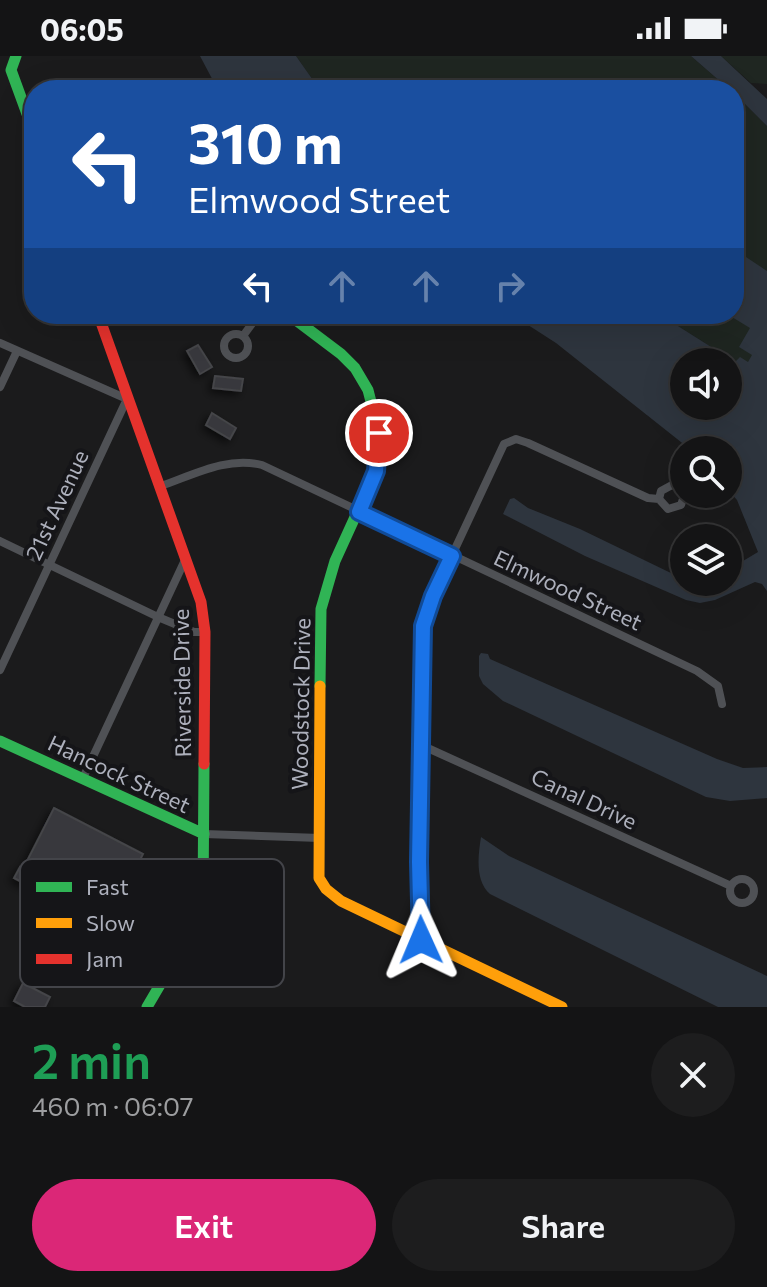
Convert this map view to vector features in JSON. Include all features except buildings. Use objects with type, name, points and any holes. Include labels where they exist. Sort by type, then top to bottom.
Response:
[{"type":"street","points":[[5,56],[24,106]]},
{"type":"street","points":[[11,70],[16,56]]},
{"type":"street","name":"Riverside Drive","points":[[101,324],[201,602],[205,632],[204,859]]},
{"type":"street","points":[[243,336],[252,324]]},
{"type":"street","name":"Woodstock Drive","points":[[301,324],[355,368],[368,390],[379,433],[378,458],[359,512],[335,561],[321,609],[319,878],[326,889],[341,901],[421,940]]},
{"type":"street","points":[[0,343],[127,399]]},
{"type":"street","points":[[0,387],[17,351]]},
{"type":"street","name":"21st Avenue","points":[[0,670],[127,399]]},
{"type":"street","points":[[562,1007],[421,940],[423,626],[433,596],[504,444],[510,440],[528,443],[648,498],[659,499]]},
{"type":"street","name":"Elmwood Street","points":[[161,486],[228,463],[249,462],[279,472],[697,671],[718,686],[722,704]]},
{"type":"street","points":[[0,541],[158,617],[194,632],[205,632]]},
{"type":"street","points":[[83,778],[185,560]]},
{"type":"street","name":"Hancock Street","points":[[0,741],[204,834],[320,838]]},
{"type":"street","name":"Canal Drive","points":[[421,745],[731,886]]},
{"type":"street","name":"Riverside Drive","points":[[147,1007],[159,987]]},
{"type":"shaded area","points":[[200,56],[296,56],[313,80],[213,80]]},
{"type":"shaded area","points":[[296,56],[691,56],[719,80],[313,80]]},
{"type":"shaded area","points":[[691,56],[721,56],[767,99],[767,126],[744,103],[744,80],[719,80]]},
{"type":"shaded area","points":[[721,56],[767,56],[767,84],[751,83]]},
{"type":"shaded area","points":[[744,103],[767,126],[767,388],[742,368],[742,348],[713,348],[675,324],[744,324]]},
{"type":"shaded area","points":[[744,256],[767,271],[767,591],[762,584],[755,582],[742,588],[742,562],[758,552],[740,508],[742,436],[673,436],[556,343],[527,324],[675,324],[713,348],[670,348],[670,420],[742,420],[742,358],[748,362],[752,355],[739,347],[750,328],[743,324]]},
{"type":"shaded area","points":[[514,498],[528,508],[580,529],[670,573],[670,593],[585,556],[503,514],[510,499]]},
{"type":"shaded area","points":[[677,596],[724,596],[700,603]]},
{"type":"shaded area","points":[[481,653],[717,759],[743,768],[767,767],[767,798],[730,801],[706,797],[503,701],[483,684],[479,676]]},
{"type":"shaded area","points":[[481,837],[509,856],[767,976],[767,1007],[718,1007],[490,894],[480,875]]},
{"type":"traffic: fast","points":[[16,56],[11,70],[24,106]]},
{"type":"traffic: fast","points":[[301,324],[355,368],[368,390],[379,433],[376,471],[335,561],[321,609],[320,686]]},
{"type":"traffic: fast","points":[[0,741],[204,834]]},
{"type":"traffic: fast","points":[[203,859],[204,764]]},
{"type":"traffic: fast","points":[[147,1007],[159,987]]},
{"type":"traffic: slow","points":[[320,686],[319,878],[326,889],[341,901],[562,1007]]},
{"type":"traffic: jam","points":[[102,324],[201,602],[205,632],[204,764]]},
{"type":"route","points":[[379,433],[376,471],[359,512],[452,556],[423,626],[419,862],[421,940]]}]
